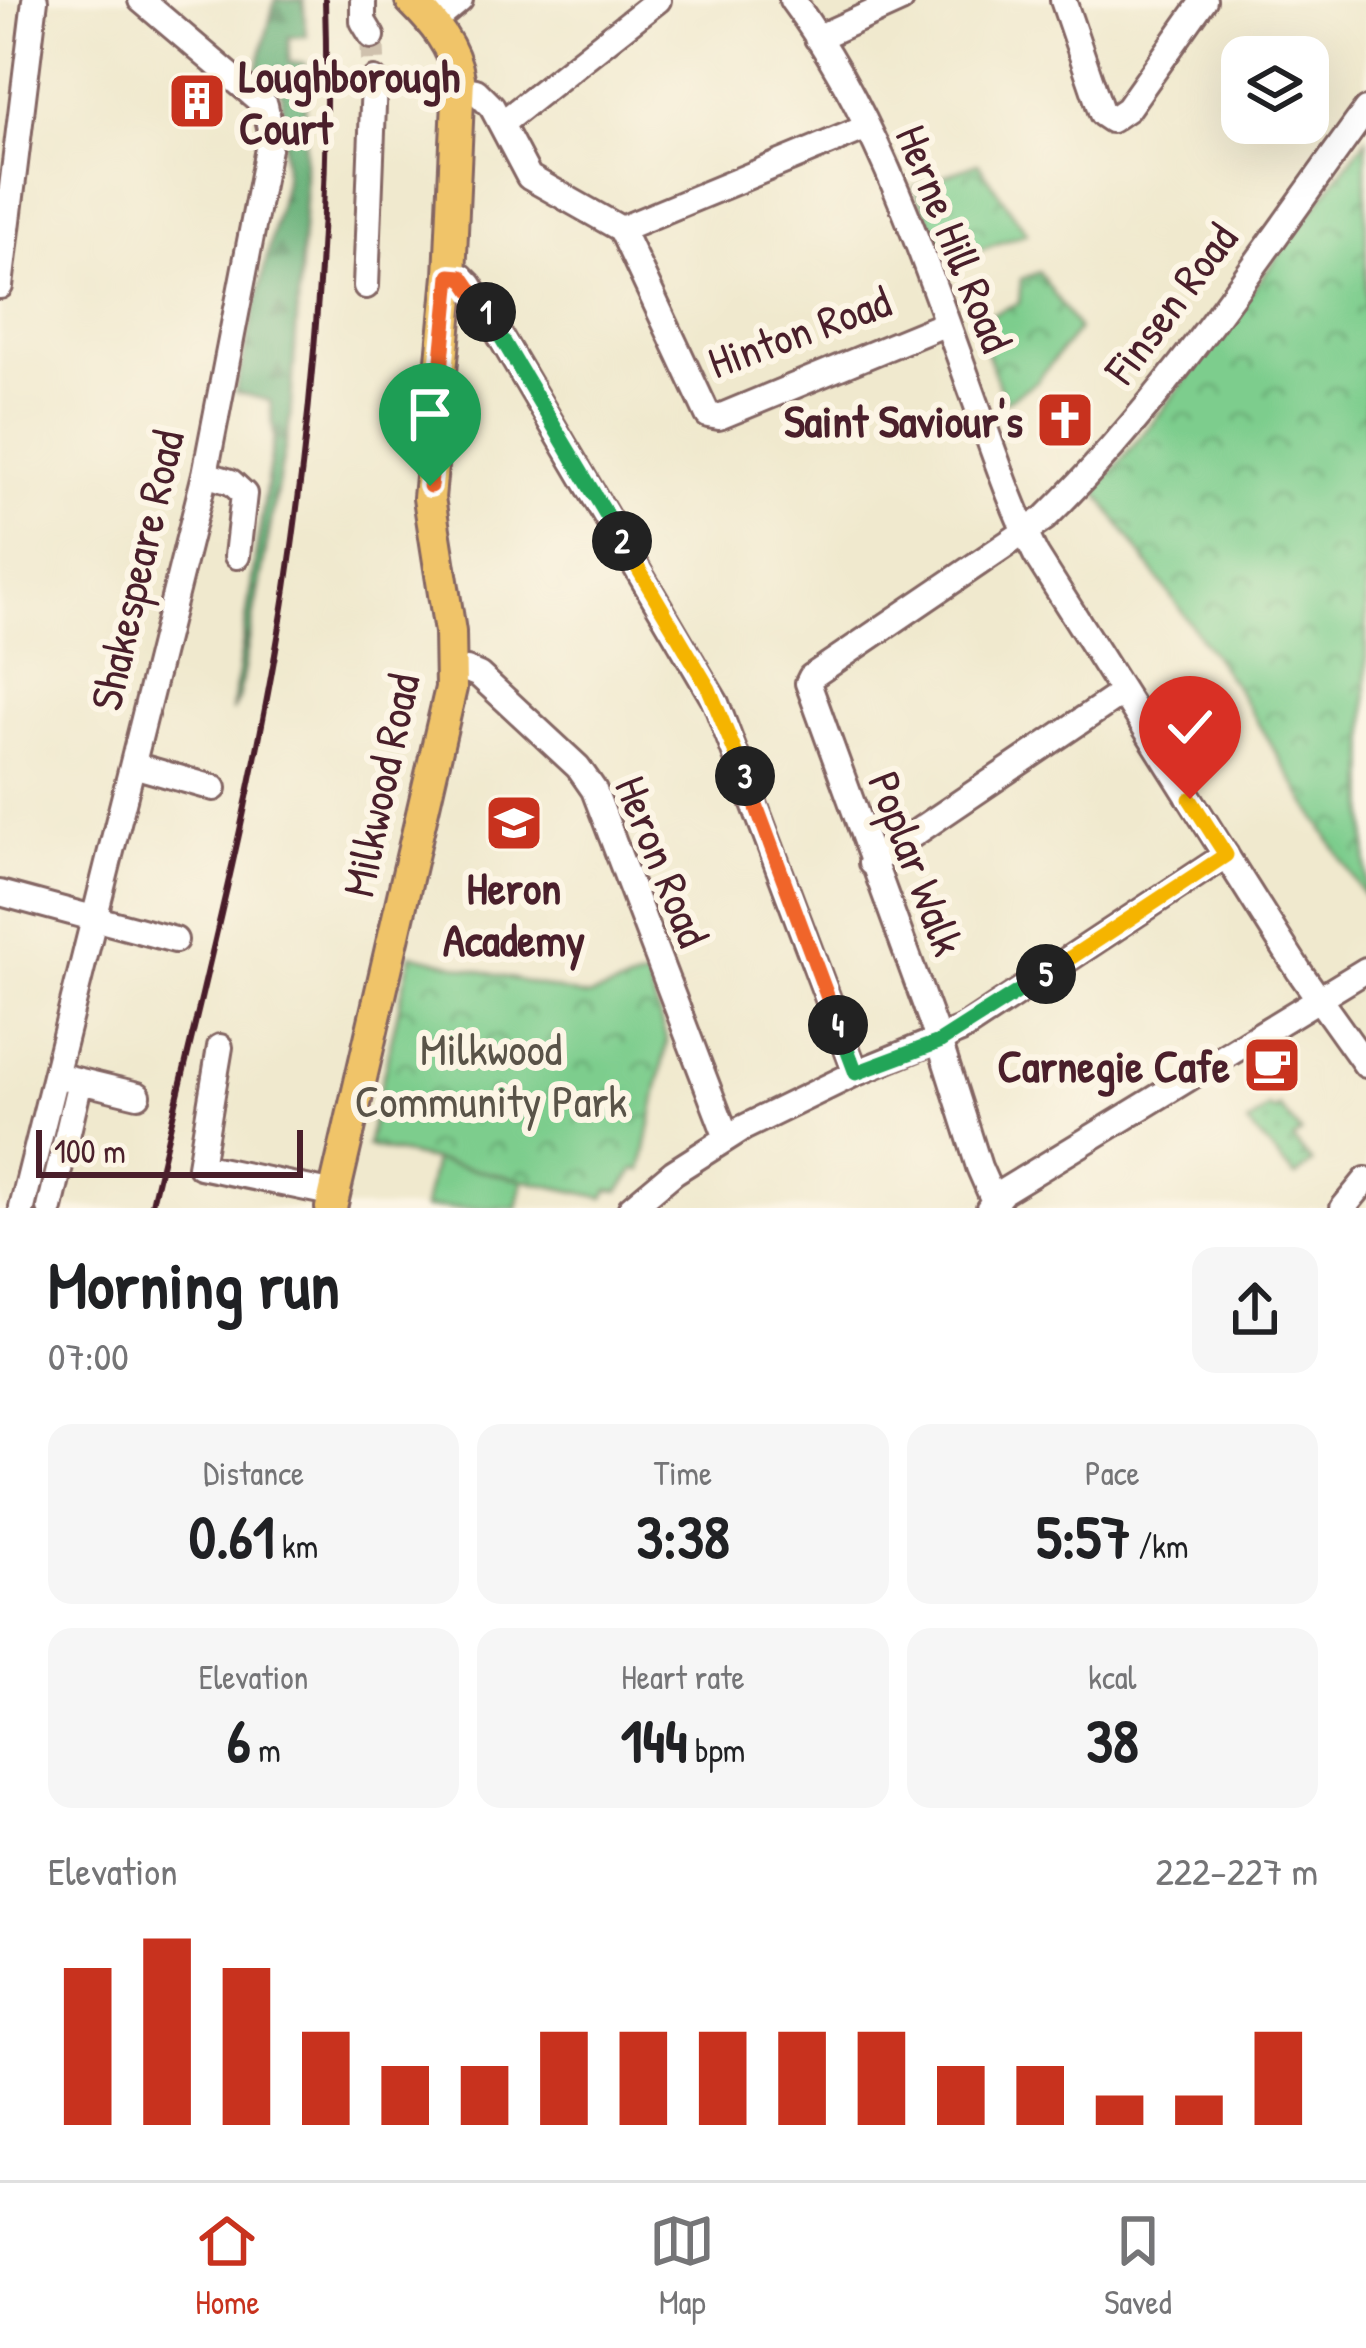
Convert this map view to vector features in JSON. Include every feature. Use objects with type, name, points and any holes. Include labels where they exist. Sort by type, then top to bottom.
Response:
[{"type":"main road","points":[[411,0],[436,27],[456,61],[460,88]]},
{"type":"main road","name":"Milkwood Road","points":[[333,1201],[452,670],[429,498],[450,276],[460,88]]},
{"type":"street","points":[[0,286],[3,214],[35,0]]},
{"type":"street","name":"Shakespeare Road","points":[[22,1208],[205,474],[271,121],[265,105],[252,92],[141,0]]},
{"type":"street","points":[[363,0],[363,21],[372,36]]},
{"type":"street","points":[[436,27],[460,0]]},
{"type":"street","points":[[502,123],[658,0]]},
{"type":"street","name":"Herne Hill Road","points":[[792,0],[890,178],[1024,531],[1318,1000],[1366,1065]]},
{"type":"street","points":[[817,38],[901,0]]},
{"type":"street","points":[[1063,0],[1102,113],[1111,120],[1126,109],[1204,0]]},
{"type":"street","points":[[366,286],[374,80]]},
{"type":"street","points":[[460,88],[483,97],[529,177],[621,229],[865,128]]},
{"type":"street","name":"Finsen Road","points":[[808,683],[1046,518],[1112,448],[1184,358],[1366,110]]},
{"type":"street","name":"Hinton Road","points":[[621,229],[704,411],[714,417],[947,323]]},
{"type":"street","points":[[450,276],[462,277],[470,285],[716,703],[856,1073]]},
{"type":"street","points":[[205,474],[231,482],[244,494],[237,556]]},
{"type":"street","name":"Heron Road","points":[[452,670],[479,675],[587,777],[727,1138]]},
{"type":"street","name":"Poplar Walk","points":[[808,683],[994,1206]]},
{"type":"street","points":[[871,863],[1122,693]]},
{"type":"street","points":[[133,765],[214,788]]},
{"type":"street","points":[[631,1208],[674,1172],[727,1138],[856,1073],[939,1042],[1226,855]]},
{"type":"street","points":[[0,893],[175,940]]},
{"type":"street","points":[[994,1206],[1004,1191],[1366,970]]},
{"type":"street","points":[[220,1047],[200,1166],[333,1201]]},
{"type":"street","points":[[55,1074],[138,1095]]},
{"type":"street","points":[[50,1208],[80,1081]]},
{"type":"street","points":[[1343,1208],[1366,1180]]},
{"type":"green space","points":[[275,0],[303,0],[307,36],[289,37],[289,63],[305,63],[305,200],[290,421],[232,712],[274,436],[270,401],[235,392],[285,181],[282,94],[257,71]]},
{"type":"green space","points":[[1366,139],[1366,899],[1236,688],[1096,491]]},
{"type":"green space","points":[[978,163],[1027,233],[947,262],[914,187]]},
{"type":"green space","points":[[1039,272],[1078,329],[1037,381],[1005,402],[975,321],[1019,303],[1021,279]]},
{"type":"green space","name":"Milkwood Community Park","points":[[411,954],[587,997],[647,977],[667,1041],[642,1170],[636,1169],[619,1191],[608,1190],[604,1198],[367,1146]]},
{"type":"green space","points":[[1279,1106],[1301,1133],[1293,1140],[1312,1163],[1295,1177],[1248,1124],[1269,1107],[1273,1111]]},
{"type":"green space","points":[[434,1160],[523,1180],[517,1208],[424,1208]]},
{"type":"tunnel","points":[[372,36],[374,80]]},
{"type":"railway","points":[[151,1208],[242,822],[286,588],[318,294],[325,0]]},
{"type":"place","name":"Loughborough Court","points":[[197,101]]},
{"type":"place","name":"Saint Saviour's","points":[[1065,420]]},
{"type":"place","name":"Heron Academy","points":[[514,823]]},
{"type":"place","name":"Carnegie Cafe","points":[[1272,1065]]},
{"type":"route","points":[[430,486],[450,276],[462,277],[716,703],[856,1073],[961,1030],[1226,855],[1190,799]]}]
